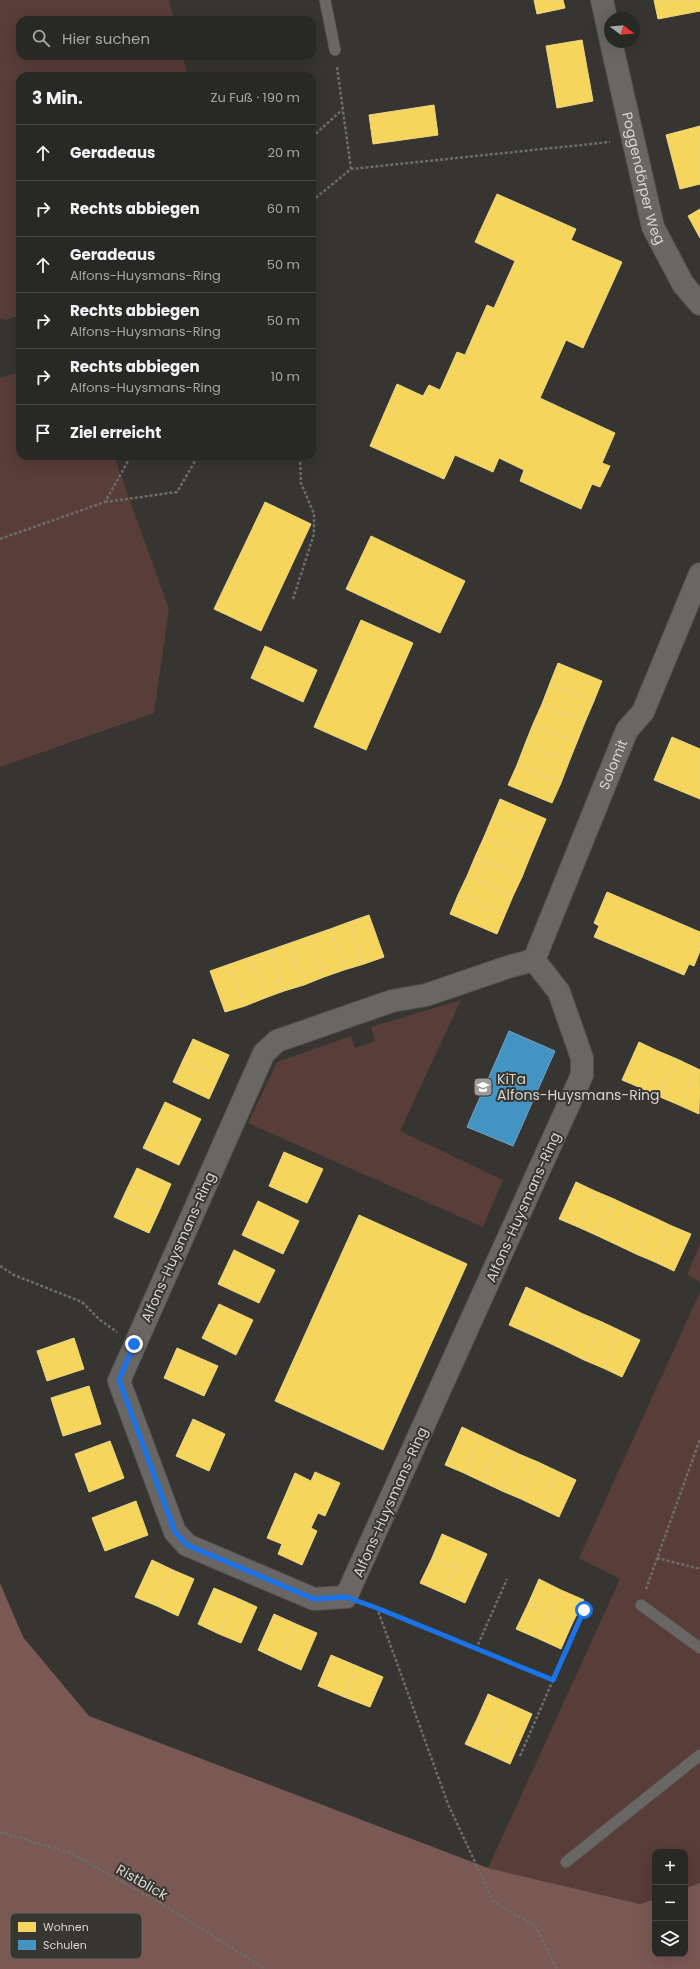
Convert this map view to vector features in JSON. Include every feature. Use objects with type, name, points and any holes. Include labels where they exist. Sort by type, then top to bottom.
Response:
[{"type":"street","points":[[602,0],[605,12]]},
{"type":"street","name":"Poggendörper Weg","points":[[612,48],[653,227],[683,284],[700,304]]},
{"type":"street","name":"Solomit","points":[[534,960],[627,730],[644,712],[700,574]]},
{"type":"street","name":"Alfons-Huysmans-Ring","points":[[534,960],[559,992],[582,1058],[582,1075],[346,1597],[314,1599],[187,1545],[175,1532],[119,1380],[134,1344],[264,1053],[277,1041],[392,1001],[426,995],[508,967],[534,960]]},
{"type":"lane","points":[[325,0],[335,50]]},
{"type":"lane","points":[[641,1605],[700,1648]]},
{"type":"lane","points":[[566,1862],[700,1755]]},
{"type":"path","points":[[335,50],[351,170]]},
{"type":"path","points":[[316,133],[342,109]]},
{"type":"path","points":[[316,198],[351,170],[632,140]]},
{"type":"path","points":[[105,502],[128,460]]},
{"type":"path","points":[[0,539],[105,502],[177,492],[196,460]]},
{"type":"path","points":[[293,599],[314,534],[314,514],[301,482],[300,460]]},
{"type":"path","points":[[0,1266],[14,1275],[82,1302],[100,1320],[134,1344]]},
{"type":"path","points":[[641,1605],[700,1439]]},
{"type":"path","points":[[657,1558],[700,1569]]},
{"type":"path","points":[[476,1649],[508,1579]]},
{"type":"path","points":[[346,1597],[377,1608],[553,1680]]},
{"type":"path","points":[[377,1608],[448,1804],[493,1901],[536,1927],[557,1969]]},
{"type":"path","points":[[520,1756],[584,1610]]},
{"type":"path","name":"Ristblick","points":[[0,1832],[71,1853],[167,1907],[266,1969]]},
{"type":"shaded area","points":[[0,0],[169,0],[173,16],[16,16],[16,60],[184,60],[186,72],[16,72],[16,316],[6,320],[0,318]]},
{"type":"shaded area","points":[[16,373],[16,460],[115,460],[169,609],[154,713],[0,767],[0,378]]},
{"type":"shaded area","points":[[461,1000],[400,1131],[503,1180],[483,1227],[248,1123],[277,1062],[351,1036],[355,1048],[375,1041],[371,1027]]},
{"type":"shaded area","points":[[700,1244],[700,1282],[687,1275]]},
{"type":"shaded area","points":[[700,1292],[700,1883],[688,1887],[688,1849],[652,1849],[652,1900],[640,1904],[488,1868],[620,1579],[579,1558]]},
{"type":"shaded area","points":[[0,1583],[23,1637],[89,1716],[488,1868],[640,1904],[652,1900],[652,1957],[688,1957],[688,1887],[700,1883],[700,1969],[0,1969]]},
{"type":"building: Wohnen","points":[[534,0],[563,0],[565,8],[537,14]]},
{"type":"building: Wohnen","points":[[654,0],[700,0],[700,11],[658,19]]},
{"type":"building: Wohnen","points":[[582,40],[593,101],[557,108],[546,46]]},
{"type":"building: Wohnen","points":[[434,105],[438,135],[373,144],[369,115]]},
{"type":"building: Wohnen","points":[[700,126],[700,184],[680,189],[666,135]]},
{"type":"building: Wohnen","points":[[497,194],[576,229],[571,240],[622,262],[583,348],[566,340],[540,398],[615,433],[602,463],[610,466],[600,487],[592,484],[581,509],[520,481],[524,470],[499,458],[493,472],[455,455],[444,479],[370,446],[397,384],[423,396],[429,385],[440,390],[457,352],[465,355],[487,305],[494,308],[515,261],[475,242]]},
{"type":"building: Wohnen","points":[[700,209],[700,238],[688,216]]},
{"type":"building: Wohnen","points":[[265,502],[311,524],[261,631],[214,609]]},
{"type":"building: Wohnen","points":[[371,536],[465,581],[440,633],[346,589]]},
{"type":"building: Wohnen","points":[[361,620],[413,643],[366,750],[314,727]]},
{"type":"building: Wohnen","points":[[265,646],[317,670],[303,702],[251,678]]},
{"type":"building: Wohnen","points":[[558,663],[602,681],[594,701],[550,683]]},
{"type":"building: Wohnen","points":[[550,683],[594,701],[585,722],[542,704]]},
{"type":"building: Wohnen","points":[[542,704],[585,722],[577,742],[533,724]]},
{"type":"building: Wohnen","points":[[533,724],[577,742],[569,762],[525,744]]},
{"type":"building: Wohnen","points":[[672,737],[700,749],[700,799],[654,780]]},
{"type":"building: Wohnen","points":[[525,744],[569,762],[561,783],[517,765]]},
{"type":"building: Wohnen","points":[[517,765],[561,783],[552,803],[508,785]]},
{"type":"building: Wohnen","points":[[500,799],[546,819],[538,838],[492,818]]},
{"type":"building: Wohnen","points":[[492,818],[538,838],[530,857],[484,837]]},
{"type":"building: Wohnen","points":[[484,837],[530,857],[522,877],[475,857]]},
{"type":"building: Wohnen","points":[[475,857],[522,877],[513,896],[467,876]]},
{"type":"building: Wohnen","points":[[467,876],[513,896],[505,915],[458,895]]},
{"type":"building: Wohnen","points":[[607,892],[700,932],[700,951],[694,966],[689,964],[684,975],[594,937],[599,926],[594,923]]},
{"type":"building: Wohnen","points":[[458,895],[505,915],[497,934],[450,914]]},
{"type":"building: Wohnen","points":[[369,915],[384,957],[364,964],[349,922]]},
{"type":"building: Wohnen","points":[[349,922],[364,964],[344,970],[330,929]]},
{"type":"building: Wohnen","points":[[330,929],[344,970],[324,977],[310,936]]},
{"type":"building: Wohnen","points":[[310,936],[324,977],[304,985],[290,943]]},
{"type":"building: Wohnen","points":[[290,943],[304,985],[284,991],[270,950]]},
{"type":"building: Wohnen","points":[[270,950],[284,991],[265,998],[250,957]]},
{"type":"building: Wohnen","points":[[250,957],[265,998],[245,1006],[230,964]]},
{"type":"building: Wohnen","points":[[230,964],[245,1006],[225,1012],[210,971]]},
{"type":"building: Wohnen","points":[[193,1039],[229,1055],[219,1077],[183,1060]]},
{"type":"building: Wohnen","points":[[639,1042],[658,1051],[641,1088],[622,1080]]},
{"type":"building: Wohnen","points":[[658,1051],[677,1059],[660,1097],[641,1088]]},
{"type":"building: Wohnen","points":[[677,1059],[696,1068],[679,1105],[660,1097]]},
{"type":"building: Wohnen","points":[[183,1060],[219,1077],[209,1099],[173,1082]]},
{"type":"building: Wohnen","points":[[696,1068],[700,1070],[699,1114],[679,1105]]},
{"type":"building: Wohnen","points":[[165,1102],[201,1119],[190,1142],[154,1125]]},
{"type":"building: Wohnen","points":[[154,1125],[190,1142],[179,1165],[143,1148]]},
{"type":"building: Wohnen","points":[[284,1152],[323,1169],[307,1203],[269,1186]]},
{"type":"building: Wohnen","points":[[137,1168],[171,1184],[160,1209],[125,1193]]},
{"type":"building: Wohnen","points":[[576,1182],[595,1191],[578,1227],[559,1219]]},
{"type":"building: Wohnen","points":[[595,1191],[614,1199],[598,1236],[578,1227]]},
{"type":"building: Wohnen","points":[[125,1193],[160,1209],[149,1233],[114,1217]]},
{"type":"building: Wohnen","points":[[614,1199],[633,1208],[617,1245],[598,1236]]},
{"type":"building: Wohnen","points":[[258,1201],[299,1221],[283,1254],[242,1235]]},
{"type":"building: Wohnen","points":[[633,1208],[653,1217],[636,1254],[617,1245]]},
{"type":"building: Wohnen","points":[[359,1215],[467,1264],[383,1450],[275,1401]]},
{"type":"building: Wohnen","points":[[653,1217],[672,1226],[655,1262],[636,1254]]},
{"type":"building: Wohnen","points":[[672,1226],[691,1234],[674,1271],[655,1262]]},
{"type":"building: Wohnen","points":[[234,1250],[275,1270],[259,1303],[218,1284]]},
{"type":"building: Wohnen","points":[[526,1287],[545,1296],[527,1333],[509,1325]]},
{"type":"building: Wohnen","points":[[545,1296],[564,1305],[547,1342],[527,1333]]},
{"type":"building: Wohnen","points":[[219,1304],[253,1320],[236,1355],[202,1338]]},
{"type":"building: Wohnen","points":[[564,1305],[583,1314],[566,1351],[547,1342]]},
{"type":"building: Wohnen","points":[[583,1314],[602,1322],[584,1360],[566,1351]]},
{"type":"building: Wohnen","points":[[602,1322],[621,1331],[603,1368],[584,1360]]},
{"type":"building: Wohnen","points":[[621,1331],[640,1340],[622,1377],[603,1368]]},
{"type":"building: Wohnen","points":[[74,1338],[84,1369],[47,1381],[37,1351]]},
{"type":"building: Wohnen","points":[[177,1348],[218,1366],[204,1396],[164,1378]]},
{"type":"building: Wohnen","points":[[89,1386],[101,1424],[63,1436],[51,1398]]},
{"type":"building: Wohnen","points":[[193,1419],[225,1434],[209,1471],[176,1456]]},
{"type":"building: Wohnen","points":[[462,1427],[481,1436],[464,1473],[445,1465]]},
{"type":"building: Wohnen","points":[[481,1436],[500,1445],[483,1482],[464,1473]]},
{"type":"building: Wohnen","points":[[110,1441],[124,1478],[89,1492],[75,1454]]},
{"type":"building: Wohnen","points":[[500,1445],[519,1454],[502,1491],[483,1482]]},
{"type":"building: Wohnen","points":[[519,1454],[538,1462],[521,1499],[502,1491]]},
{"type":"building: Wohnen","points":[[538,1462],[557,1471],[540,1508],[521,1499]]},
{"type":"building: Wohnen","points":[[557,1471],[576,1480],[559,1517],[540,1508]]},
{"type":"building: Wohnen","points":[[315,1472],[340,1483],[325,1516],[318,1513],[311,1528],[317,1531],[302,1565],[278,1554],[282,1544],[267,1538],[295,1473],[311,1481]]},
{"type":"building: Wohnen","points":[[136,1501],[148,1535],[105,1551],[92,1518]]},
{"type":"building: Wohnen","points":[[442,1534],[465,1544],[454,1568],[432,1558]]},
{"type":"building: Wohnen","points":[[465,1544],[487,1554],[476,1578],[454,1568]]},
{"type":"building: Wohnen","points":[[432,1558],[454,1568],[443,1593],[420,1583]]},
{"type":"building: Wohnen","points":[[152,1560],[173,1570],[157,1606],[135,1597]]},
{"type":"building: Wohnen","points":[[454,1568],[476,1578],[465,1603],[443,1593]]},
{"type":"building: Wohnen","points":[[173,1570],[194,1579],[178,1616],[157,1606]]},
{"type":"building: Wohnen","points":[[539,1579],[561,1590],[550,1614],[528,1604]]},
{"type":"building: Wohnen","points":[[214,1588],[235,1597],[219,1634],[198,1624]]},
{"type":"building: Wohnen","points":[[561,1590],[584,1600],[572,1624],[550,1614]]},
{"type":"building: Wohnen","points":[[235,1597],[257,1607],[241,1643],[219,1634]]},
{"type":"building: Wohnen","points":[[528,1604],[550,1614],[539,1639],[516,1629]]},
{"type":"building: Wohnen","points":[[274,1614],[296,1624],[279,1660],[258,1650]]},
{"type":"building: Wohnen","points":[[550,1614],[572,1624],[561,1649],[539,1639]]},
{"type":"building: Wohnen","points":[[296,1624],[317,1633],[301,1670],[279,1660]]},
{"type":"building: Wohnen","points":[[331,1655],[357,1666],[344,1697],[318,1686]]},
{"type":"building: Wohnen","points":[[357,1666],[383,1677],[370,1707],[344,1697]]},
{"type":"building: Wohnen","points":[[488,1694],[510,1704],[499,1729],[477,1719]]},
{"type":"building: Wohnen","points":[[510,1704],[532,1714],[521,1739],[499,1729]]},
{"type":"building: Wohnen","points":[[477,1719],[499,1729],[488,1754],[465,1744]]},
{"type":"building: Wohnen","points":[[499,1729],[521,1739],[510,1764],[488,1754]]},
{"type":"building: Schulen","points":[[509,1031],[555,1051],[513,1146],[467,1127]]},
{"type":"place","name":"KiTa Alfons-Huysmans-Ring","points":[[483,1087]]},
{"type":"route","points":[[134,1344],[119,1380],[175,1532],[187,1545],[314,1599],[346,1597],[377,1608],[553,1680],[584,1610]]}]
